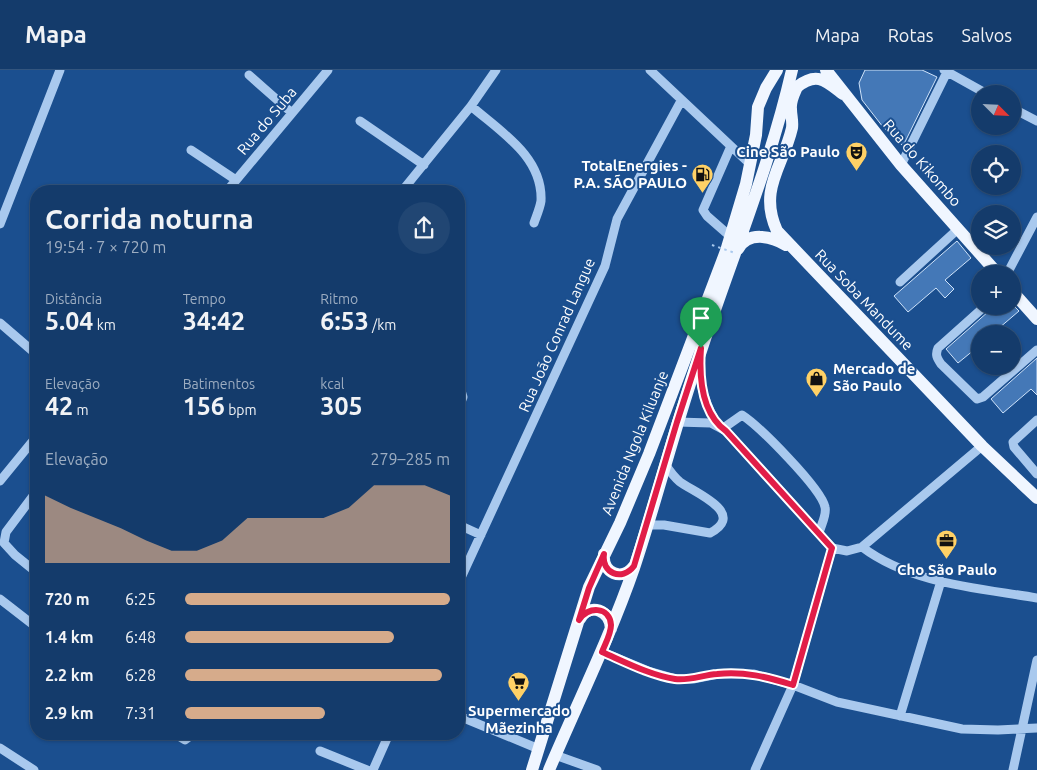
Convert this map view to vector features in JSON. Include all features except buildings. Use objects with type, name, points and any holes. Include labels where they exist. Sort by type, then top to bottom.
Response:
[{"type":"main road","name":"Avenida Ngola Kiluanje","points":[[532,770],[589,588],[620,523],[649,454],[731,237],[756,135],[758,106],[777,70]]},
{"type":"main road","name":"Avenida Ngola Kiluanje","points":[[549,770],[602,652],[634,566],[701,348],[760,182],[782,112],[792,70]]},
{"type":"main road","points":[[826,70],[843,94]]},
{"type":"main road","name":"Rua Soba Mandume","points":[[843,94],[826,81],[811,78],[797,87],[793,95],[791,110],[792,126],[768,204],[777,231],[982,446],[1037,498]]},
{"type":"main road","name":"Rua do Kikombo","points":[[843,94],[901,165],[990,265]]},
{"type":"main road","points":[[736,251],[746,240],[764,236],[780,241],[795,251]]},
{"type":"main road","points":[[1021,301],[1037,319]]},
{"type":"main road","points":[[604,554],[604,565],[616,575],[626,574],[634,566]]},
{"type":"main road","points":[[579,620],[586,612],[591,610],[601,611],[609,618],[611,628]]},
{"type":"street","points":[[0,224],[60,70]]},
{"type":"street","name":"Rua do Suba","points":[[232,185],[328,70]]},
{"type":"street","points":[[407,185],[471,106],[496,70]]},
{"type":"street","points":[[650,70],[750,164]]},
{"type":"street","points":[[901,165],[946,71],[971,85]]},
{"type":"street","points":[[249,75],[292,113]]},
{"type":"street","name":"Rua João Conrad Langue","points":[[465,569],[605,266],[617,219],[681,101]]},
{"type":"street","points":[[471,106],[531,161],[538,173],[541,202],[534,223]]},
{"type":"street","points":[[1021,113],[1037,121]]},
{"type":"street","points":[[360,122],[424,164]]},
{"type":"street","points":[[731,146],[703,210],[707,216],[731,237]]},
{"type":"street","points":[[191,150],[236,180]]},
{"type":"street","points":[[1012,265],[1037,217]]},
{"type":"street","points":[[900,282],[958,229]]},
{"type":"street","points":[[975,315],[938,348],[936,358],[976,399],[983,397],[1037,350]]},
{"type":"street","points":[[0,323],[30,349]]},
{"type":"street","points":[[701,348],[700,367],[703,390],[709,410],[720,427],[832,548],[848,552],[862,547],[982,446]]},
{"type":"street","points":[[677,422],[704,422],[720,427],[742,415],[750,421],[776,446],[822,500],[825,513],[819,533]]},
{"type":"street","points":[[1037,420],[1013,442],[1014,447],[1037,474]]},
{"type":"street","points":[[0,482],[30,444]]},
{"type":"street","points":[[646,525],[664,525],[710,533],[716,530],[722,520],[722,514],[714,503],[679,482],[664,464]]},
{"type":"street","points":[[30,500],[6,532],[4,543],[30,567]]},
{"type":"street","points":[[465,528],[481,535]]},
{"type":"street","points":[[862,547],[874,556],[900,569],[941,581],[1037,598]]},
{"type":"street","points":[[756,770],[793,685],[832,548]]},
{"type":"street","points":[[900,716],[941,581]]},
{"type":"street","points":[[0,599],[30,622]]},
{"type":"street","points":[[602,652],[648,671],[676,679],[739,673],[754,674],[793,685],[837,702],[962,729],[1023,730],[1037,728]]},
{"type":"street","points":[[1013,770],[1037,660]]},
{"type":"street","points":[[465,718],[539,749]]},
{"type":"street","points":[[373,770],[386,740]]},
{"type":"street","points":[[0,748],[34,770]]},
{"type":"street","points":[[320,751],[344,766],[367,770]]},
{"type":"street","points":[[555,755],[598,770]]},
{"type":"path","points":[[712,245],[736,251]]},
{"type":"place","name":"Cine São Paulo","points":[[856,171]]},
{"type":"place","name":"TotalEnergies - P.A. SÃO PAULO","points":[[703,194]]},
{"type":"place","name":"Mercado de São Paulo","points":[[817,397]]},
{"type":"place","name":"Cho São Paulo","points":[[947,560]]},
{"type":"place","name":"Supermercado Mãezinha","points":[[519,701]]},
{"type":"route","points":[[701,348],[700,367],[703,390],[709,410],[718,426],[726,431],[832,548],[793,685],[754,674],[739,673],[706,675],[684,680],[664,677],[602,652],[611,628],[611,623],[606,614],[601,611],[591,610],[586,612],[579,620],[589,588],[604,554],[604,565],[611,573],[616,575],[626,574],[634,566],[701,348]]}]
